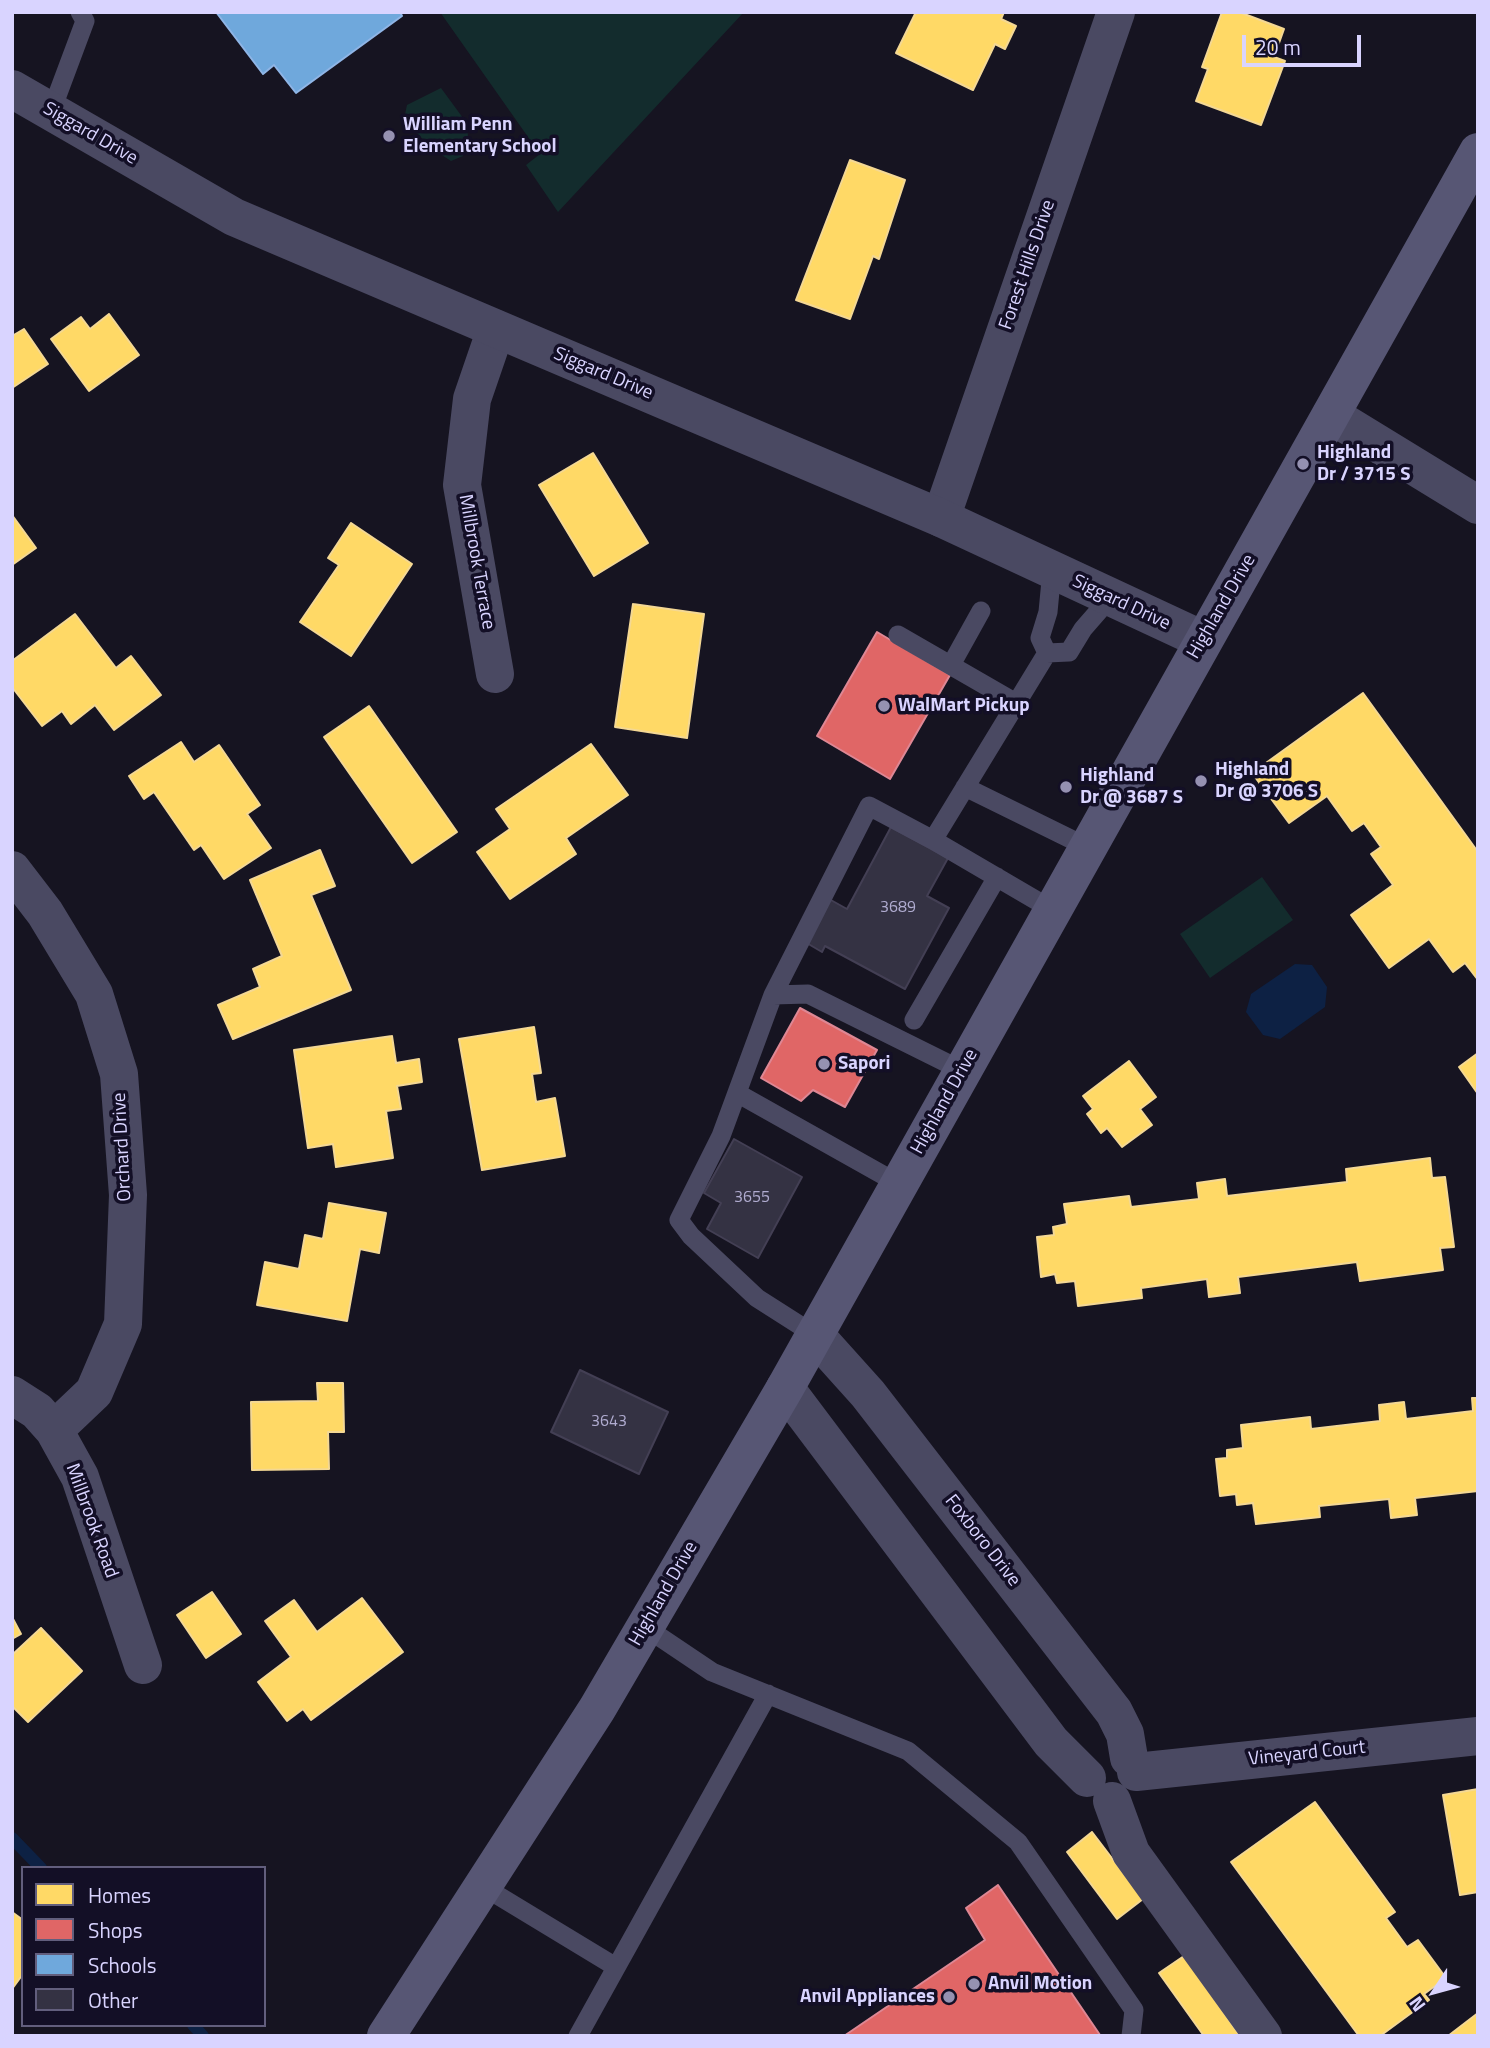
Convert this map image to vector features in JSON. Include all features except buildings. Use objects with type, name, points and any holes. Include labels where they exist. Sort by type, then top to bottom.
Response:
[{"type":"main road","name":"Highland Drive","points":[[386,2036],[597,1709],[785,1388],[1051,909],[1478,152]]},
{"type":"street","name":"Forest Hills Drive","points":[[942,518],[1116,12]]},
{"type":"street","name":"Siggard Drive","points":[[12,89],[234,217],[942,518],[1203,640]]},
{"type":"street","name":"Millbrook Terrace","points":[[495,674],[462,485],[472,399],[496,329]]},
{"type":"street","points":[[1331,415],[1478,505]]},
{"type":"street","name":"Orchard Drive","points":[[12,870],[45,913],[94,994],[119,1074],[120,1087],[128,1195],[123,1324],[94,1392],[54,1430]]},
{"type":"street","name":"Foxboro Drive","points":[[815,1335],[868,1394],[1114,1712],[1125,1734],[1133,1765]]},
{"type":"street","points":[[785,1388],[1051,1742],[1100,1790],[1131,1853],[1263,2036]]},
{"type":"street","name":"Millbrook Road","points":[[12,1395],[37,1411],[54,1430],[80,1477],[143,1665]]},
{"type":"street","name":"Vineyard Court","points":[[1133,1765],[1478,1736]]},
{"type":"street","points":[[1100,1790],[1130,1794],[1137,1779],[1133,1765]]},
{"type":"lane","points":[[51,112],[85,21],[80,12]]},
{"type":"lane","points":[[1047,653],[1040,638],[1048,612],[1052,570]]},
{"type":"lane","points":[[1047,653],[1069,652],[1083,629],[1110,598]]},
{"type":"lane","points":[[951,665],[981,611]]},
{"type":"lane","points":[[898,635],[1016,703]]},
{"type":"lane","points":[[933,840],[1047,653]]},
{"type":"lane","points":[[965,788],[1087,847]]},
{"type":"lane","points":[[815,1335],[757,1298],[691,1236],[679,1220],[721,1136],[773,995],[869,806],[1051,909]]},
{"type":"lane","points":[[914,1020],[997,877]]},
{"type":"lane","points":[[773,995],[808,994],[963,1071]]},
{"type":"lane","points":[[737,1093],[899,1184]]},
{"type":"lane","points":[[645,1627],[712,1672],[908,1751],[1018,1842],[1134,2010],[1131,2036]]},
{"type":"lane","points":[[578,2036],[768,1694]]},
{"type":"lane","points":[[484,1887],[616,1967]]},
{"type":"green space","points":[[440,12],[744,12],[558,212],[526,165],[540,154]]},
{"type":"green space","points":[[441,88],[463,118],[468,135],[463,156],[451,161],[431,148],[404,119],[407,105]]},
{"type":"green space","points":[[1262,877],[1293,920],[1210,978],[1180,934]]},
{"type":"water","points":[[1295,964],[1312,965],[1327,987],[1325,1007],[1280,1039],[1263,1035],[1246,1012],[1251,994]]},
{"type":"waterway","points":[[12,1838],[39,1866]]},
{"type":"waterway","points":[[195,2027],[203,2036]]},
{"type":"place","name":"William Penn Elementary School","points":[[389,136]]},
{"type":"place","name":"Highland Dr / 3715 S","points":[[1303,464]]},
{"type":"place","name":"WalMart Pickup","points":[[884,706]]},
{"type":"place","name":"Highland Dr @ 3706 S","points":[[1201,781]]},
{"type":"place","name":"Highland Dr @ 3687 S","points":[[1066,787]]},
{"type":"place","name":"Sapori","points":[[824,1064]]},
{"type":"place","name":"Anvil Motion","points":[[974,1984]]},
{"type":"place","name":"Anvil Appliances","points":[[949,1997]]}]
